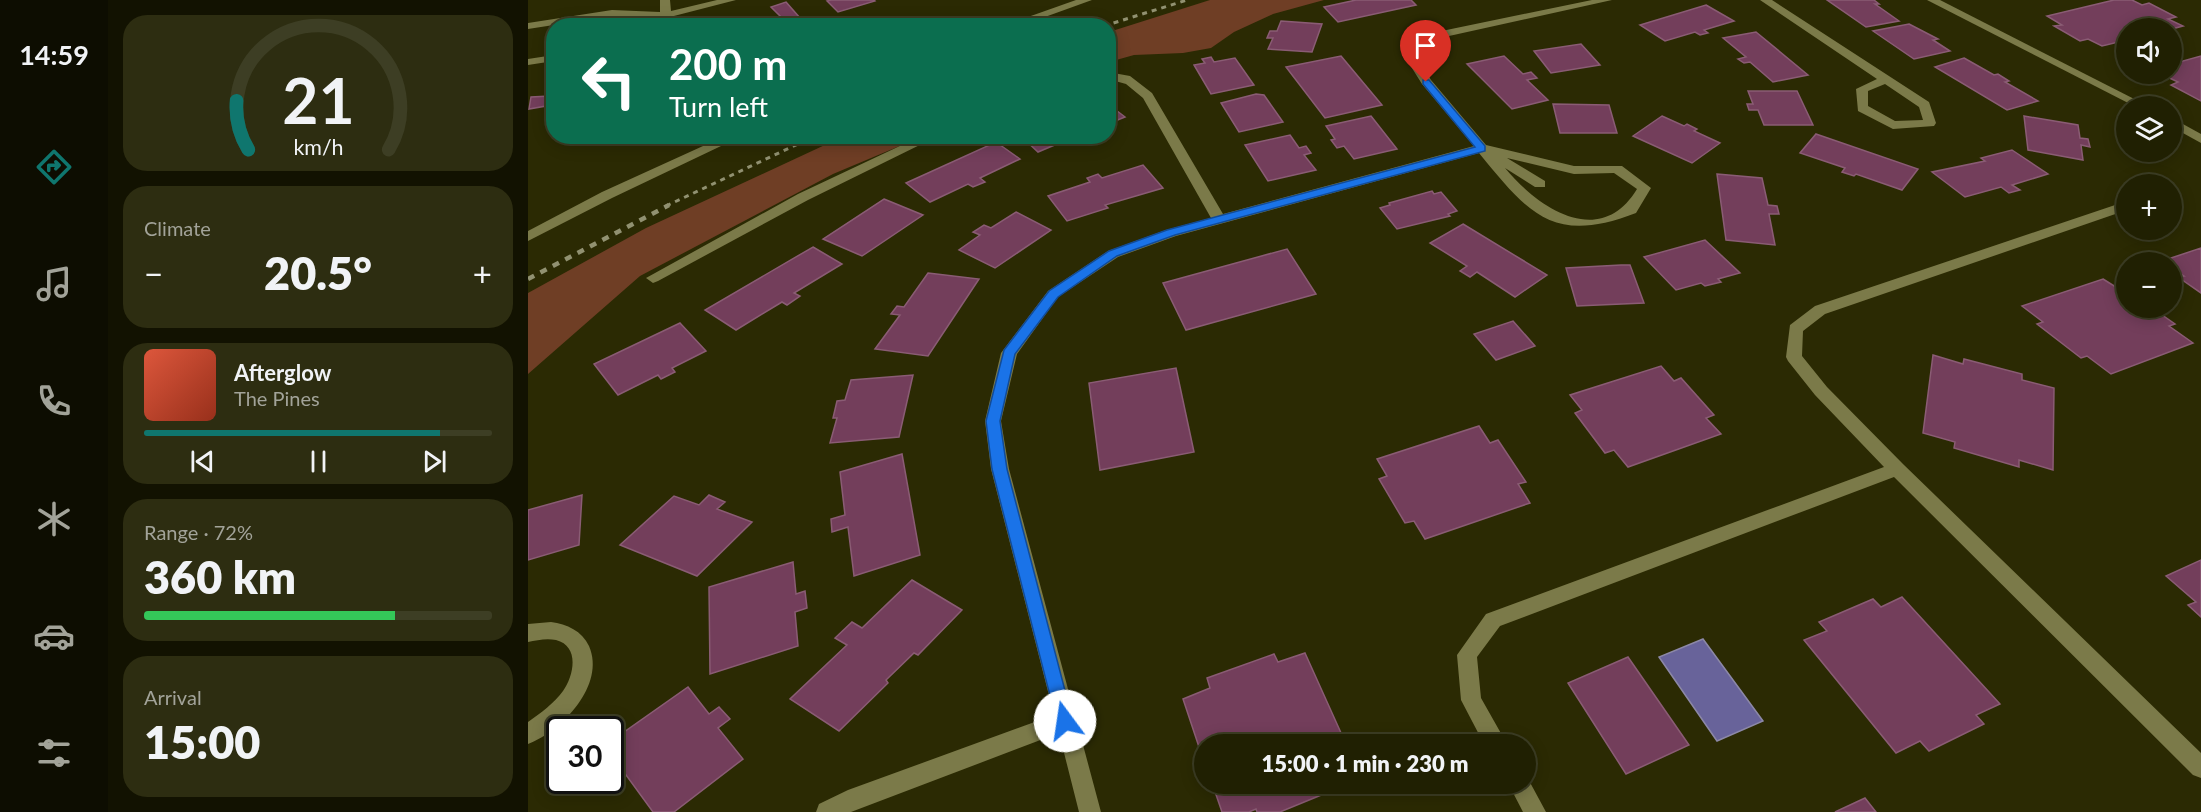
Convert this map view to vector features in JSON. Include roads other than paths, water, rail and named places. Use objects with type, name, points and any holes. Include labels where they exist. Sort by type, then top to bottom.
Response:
[{"type":"street","points":[[665,0],[666,15]]},
{"type":"street","points":[[580,18],[612,13],[666,15],[731,0]]},
{"type":"street","points":[[1032,18],[1087,0]]},
{"type":"street","points":[[1090,812],[998,459],[993,421],[1009,353],[1053,294],[1113,254],[1219,219],[1482,148],[1574,170],[1617,169],[1644,189],[1631,210],[1596,222],[1556,220],[1527,202],[1482,148],[1426,82],[1416,65],[1421,48],[1436,35],[1607,0]]},
{"type":"street","points":[[1765,0],[1925,105],[1930,123],[1893,125],[1862,108],[1862,89],[1886,80]]},
{"type":"street","points":[[1932,0],[2122,96]]},
{"type":"street","points":[[662,18],[666,15]]},
{"type":"street","points":[[528,26],[546,23]]},
{"type":"street","points":[[528,62],[546,59]]},
{"type":"street","points":[[1116,75],[1133,82],[1148,96],[1219,219]]},
{"type":"street","points":[[2182,128],[2201,139]]},
{"type":"street","points":[[528,237],[607,195],[719,144]]},
{"type":"street","points":[[653,278],[803,197],[915,144]]},
{"type":"street","points":[[1482,148],[1540,184]]},
{"type":"street","points":[[2116,209],[1820,310],[1795,329],[1794,357],[1821,391],[1897,469],[2201,768]]},
{"type":"street","points":[[1490,734],[1471,700],[1467,655],[1493,620],[1897,469]]},
{"type":"street","points":[[528,633],[545,631],[564,634],[577,643],[584,657],[581,676],[571,696],[553,716],[528,734]]},
{"type":"street","points":[[827,812],[856,798],[1065,721]]},
{"type":"street","points":[[1525,794],[1535,812]]},
{"type":"railway","points":[[1116,22],[1187,0]]},
{"type":"railway","points":[[666,206],[798,144]]},
{"type":"railway","points":[[528,279],[669,205]]}]
